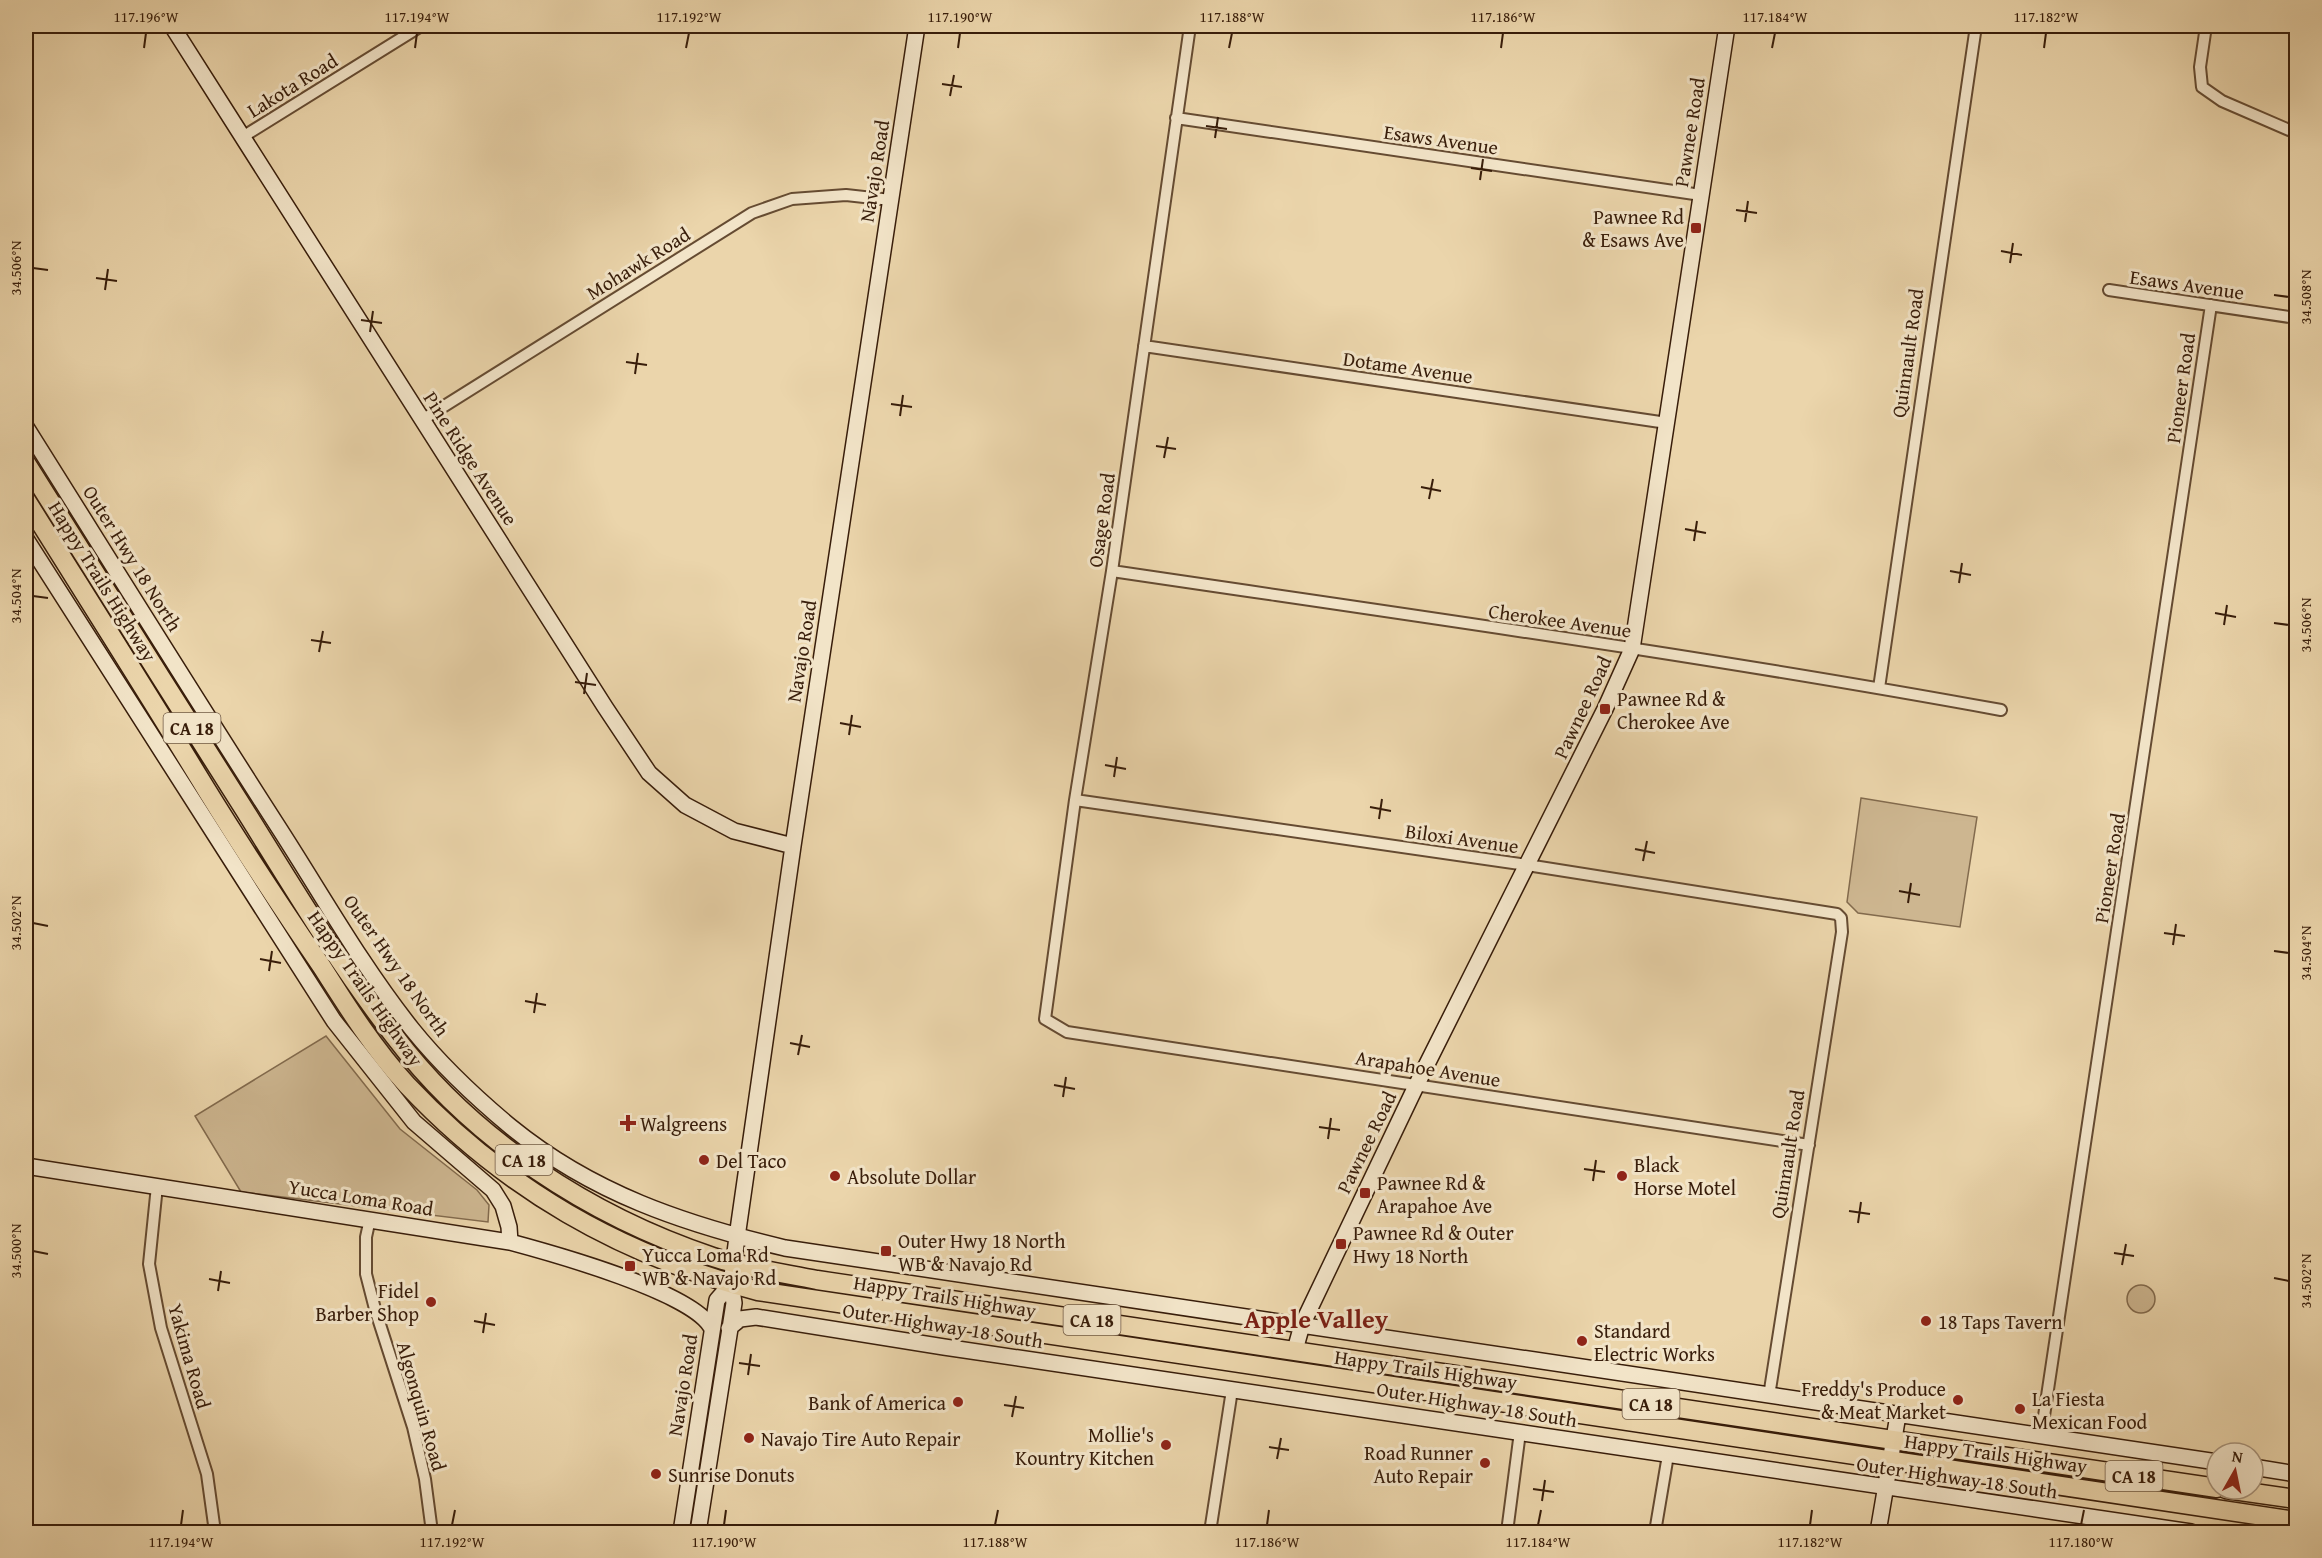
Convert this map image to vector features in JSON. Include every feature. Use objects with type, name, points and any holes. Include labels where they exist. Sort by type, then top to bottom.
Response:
[{"type":"main road","name":"Happy Trails Highway","points":[[26,463],[337,955],[395,1038],[426,1074],[466,1114],[498,1141],[546,1176],[619,1219],[664,1239],[734,1263],[817,1280],[2205,1486]]},
{"type":"main road","name":"Happy Trails Highway","points":[[26,500],[250,860],[372,1042],[406,1084],[474,1148],[531,1193],[562,1212],[646,1253],[731,1284],[758,1291],[2296,1521]]},
{"type":"main road","points":[[1167,1353],[1191,1348],[1281,1361],[1295,1350]]},
{"type":"main road","points":[[1291,1372],[1304,1361],[1392,1373],[1408,1368]]},
{"type":"main road","points":[[2265,1495],[2296,1499]]},
{"type":"street","name":"Pine Ridge Avenue","points":[[172,26],[605,707],[649,772],[685,805],[734,831],[793,846]]},
{"type":"street","name":"Lakota Road","points":[[244,136],[421,26]]},
{"type":"street","name":"Navajo Road","points":[[698,1533],[734,1303],[731,1284],[737,1237],[793,846],[917,26]]},
{"type":"street","name":"Osage Road","points":[[1045,1019],[1190,26]]},
{"type":"street","name":"Pawnee Road","points":[[1295,1350],[1302,1325],[1417,1084],[1605,709],[1632,649],[1726,26]]},
{"type":"street","name":"Quinnault Road","points":[[1879,688],[1976,26]]},
{"type":"street","points":[[2206,26],[2200,67],[2202,87],[2211,95],[2296,133]]},
{"type":"street","name":"Esaws Avenue","points":[[1176,118],[1701,195]]},
{"type":"street","name":"Mohawk Road","points":[[422,420],[752,213],[792,199],[846,195],[891,200]]},
{"type":"street","name":"Esaws Avenue","points":[[2109,290],[2296,318]]},
{"type":"street","name":"Pioneer Road","points":[[2041,1436],[2211,305]]},
{"type":"street","name":"Dotame Avenue","points":[[1144,346],[1666,423]]},
{"type":"street","name":"Outer Hwy 18 North","points":[[26,427],[270,814],[376,979],[412,1028],[474,1095],[513,1128],[579,1174],[642,1205],[679,1220],[737,1237],[837,1257],[2205,1460]]},
{"type":"street","points":[[26,539],[334,1021],[414,1122],[493,1190],[503,1206],[509,1227],[510,1242]]},
{"type":"street","name":"Cherokee Avenue","points":[[1112,571],[1632,649],[1879,688],[2001,710]]},
{"type":"street","name":"Biloxi Avenue","points":[[1076,800],[1831,912],[1841,918]]},
{"type":"street","name":"Quinnault Road","points":[[1769,1396],[1842,932],[1841,918]]},
{"type":"street","name":"Arapahoe Avenue","points":[[1045,1019],[1067,1032],[1809,1145]]},
{"type":"street","name":"Yucca Loma Road","points":[[26,1166],[510,1242],[582,1262],[681,1301]]},
{"type":"street","name":"Yakima Road","points":[[157,1186],[149,1264],[161,1328],[207,1474],[215,1533]]},
{"type":"street","name":"Algonquin Road","points":[[370,1219],[366,1237],[366,1274],[375,1309],[415,1431],[425,1479],[432,1533]]},
{"type":"street","points":[[681,1301],[717,1300],[731,1284]]},
{"type":"street","name":"Navajo Road","points":[[681,1533],[717,1300]]},
{"type":"street","points":[[681,1301],[708,1319],[712,1329]]},
{"type":"street","points":[[734,1303],[756,1317]]},
{"type":"street","points":[[729,1328],[740,1319],[756,1317]]},
{"type":"street","name":"Outer Highway 18 South","points":[[756,1317],[2191,1533]]},
{"type":"street","points":[[1287,1397],[1291,1372]]},
{"type":"street","points":[[1210,1533],[1232,1390]]},
{"type":"street","points":[[1878,1533],[1898,1415]]},
{"type":"street","points":[[1507,1533],[1521,1432]]},
{"type":"street","points":[[1655,1533],[1668,1455]]},
{"type":"street","points":[[2265,1469],[2296,1474]]},
{"type":"shaded area","points":[[1861,798],[1977,817],[1960,927],[1858,913],[1847,902]]},
{"type":"shaded area","points":[[326,1036],[400,1129],[477,1190],[489,1205],[488,1222],[241,1192],[195,1116]]},
{"type":"shaded area","points":[[2141,1285],[2151,1289],[2155,1299],[2151,1309],[2141,1313],[2131,1309],[2127,1299],[2131,1289]]},
{"type":"place","name":"Pawnee Rd & Esaws Ave","points":[[1696,228]]},
{"type":"place","name":"Pawnee Rd & Cherokee Ave","points":[[1605,709]]},
{"type":"place","name":"Walgreens","points":[[628,1123]]},
{"type":"place","name":"Del Taco","points":[[704,1160]]},
{"type":"place","name":"Absolute Dollar","points":[[835,1176]]},
{"type":"place","name":"Black Horse Motel","points":[[1622,1176]]},
{"type":"place","name":"Pawnee Rd & Arapahoe Ave","points":[[1365,1193]]},
{"type":"place","name":"Pawnee Rd & Outer Hwy 18 North","points":[[1341,1244]]},
{"type":"place","name":"Outer Hwy 18 North WB & Navajo Rd","points":[[886,1251]]},
{"type":"place","name":"Yucca Loma Rd WB & Navajo Rd","points":[[630,1266]]},
{"type":"place","name":"Fidel Barber Shop","points":[[431,1302]]},
{"type":"place","name":"18 Taps Tavern","points":[[1926,1321]]},
{"type":"place","name":"Standard Electric Works","points":[[1582,1341]]},
{"type":"place","name":"Freddy's Produce & Meat Market","points":[[1958,1400]]},
{"type":"place","name":"Bank of America","points":[[958,1402]]},
{"type":"place","name":"La Fiesta Mexican Food","points":[[2020,1409]]},
{"type":"place","name":"Navajo Tire Auto Repair","points":[[749,1438]]},
{"type":"place","name":"Mollie's Kountry Kitchen","points":[[1166,1445]]},
{"type":"place","name":"Road Runner Auto Repair","points":[[1485,1463]]},
{"type":"place","name":"Sunrise Donuts","points":[[656,1474]]},
{"type":"district","name":"Apple Valley","points":[[1316,1318]]}]
